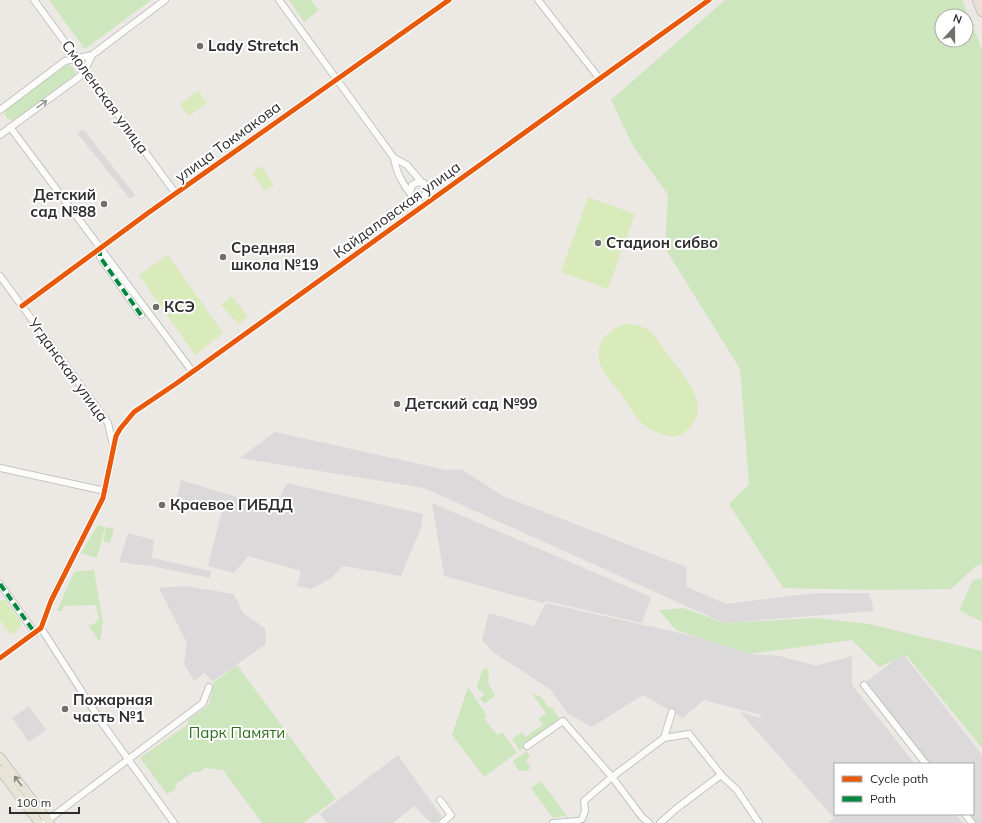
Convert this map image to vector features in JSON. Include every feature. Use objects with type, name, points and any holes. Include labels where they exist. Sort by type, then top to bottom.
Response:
[{"type":"highway","points":[[978,0],[982,11]]},
{"type":"main road","points":[[0,757],[47,822]]},
{"type":"main road","points":[[0,770],[39,823]]},
{"type":"street","name":"Смоленская улица","points":[[34,0],[176,194]]},
{"type":"street","points":[[0,110],[65,61],[92,55],[165,0]]},
{"type":"street","points":[[279,0],[394,158],[407,165],[434,197]]},
{"type":"street","name":"улица Токмакова","points":[[22,306],[100,248],[450,0]]},
{"type":"street","points":[[538,0],[599,78]]},
{"type":"street","name":"Кайдаловская улица","points":[[113,449],[120,429],[134,412],[163,393],[709,0]]},
{"type":"street","points":[[0,135],[79,77],[85,70],[92,55]]},
{"type":"street","points":[[10,127],[192,371]]},
{"type":"street","points":[[394,158],[396,171],[412,195],[422,206]]},
{"type":"street","points":[[412,195],[412,185],[418,182],[425,185]]},
{"type":"street","points":[[412,195],[419,198],[425,196],[425,185]]},
{"type":"street","points":[[100,248],[100,257],[141,315]]},
{"type":"street","name":"Угданская улица","points":[[0,276],[108,423],[112,435],[113,449]]},
{"type":"street","points":[[0,658],[42,628],[51,601],[101,505],[106,492],[113,449]]},
{"type":"street","points":[[0,468],[106,492]]},
{"type":"street","points":[[0,584],[3,593],[35,633]]},
{"type":"street","points":[[42,628],[97,716],[174,823]]},
{"type":"street","points":[[864,685],[925,763]]},
{"type":"street","points":[[47,822],[203,703],[208,687]]},
{"type":"street","points":[[664,738],[672,712]]},
{"type":"street","points":[[527,746],[563,721],[612,777],[642,817],[649,823]]},
{"type":"street","points":[[553,823],[580,820],[585,811],[584,801],[612,777],[664,738],[689,734],[721,775],[737,790],[759,823]]},
{"type":"street","points":[[660,823],[677,808],[721,775]]},
{"type":"street","points":[[440,800],[451,815],[442,823]]},
{"type":"street","points":[[966,815],[972,823]]},
{"type":"shaded area","points":[[83,129],[135,195],[130,199],[77,133]]},
{"type":"shaded area","points":[[275,432],[446,470],[461,469],[503,496],[686,567],[687,587],[726,604],[816,593],[869,593],[874,611],[724,623],[424,488],[240,458]]},
{"type":"shaded area","points":[[181,480],[277,509],[281,495],[287,483],[423,514],[421,528],[401,576],[343,566],[330,579],[311,589],[297,586],[301,571],[248,556],[234,573],[208,566],[222,511],[177,497]]},
{"type":"shaded area","points":[[432,503],[651,597],[642,623],[546,601],[543,603],[444,576]]},
{"type":"shaded area","points":[[128,533],[154,540],[152,558],[211,571],[210,578],[151,566],[119,562]]},
{"type":"shaded area","points":[[186,586],[234,594],[243,613],[265,628],[266,644],[213,681],[204,673],[194,681],[184,664],[187,643],[159,588]]},
{"type":"shaded area","points":[[546,603],[715,641],[749,654],[780,656],[816,666],[852,656],[852,685],[914,763],[834,763],[834,815],[956,815],[963,823],[828,823],[834,818],[739,711],[759,718],[762,715],[704,700],[683,718],[643,695],[592,727],[568,714],[551,690],[493,652],[482,640],[489,613],[534,626]]},
{"type":"shaded area","points":[[903,654],[982,755],[982,823],[976,823],[970,815],[974,815],[974,763],[929,763],[866,682]]},
{"type":"shaded area","points":[[29,706],[46,730],[29,742],[12,718]]},
{"type":"shaded area","points":[[398,755],[442,817],[435,823],[431,823],[414,806],[393,823],[327,823],[320,814]]},
{"type":"green space","points":[[49,0],[151,0],[85,49]]},
{"type":"green space","points":[[289,0],[311,0],[319,10],[304,22]]},
{"type":"green space","points":[[725,0],[962,0],[965,8],[934,8],[934,48],[974,48],[974,29],[982,49],[982,564],[976,566],[951,589],[876,590],[783,588],[729,504],[749,484],[740,369],[665,248],[668,195],[633,146],[611,100]]},
{"type":"green space","points":[[67,64],[73,67],[76,74],[13,121],[8,119],[5,115],[6,108]]},
{"type":"green space","points":[[198,91],[207,103],[189,116],[180,104]]},
{"type":"green space","points":[[261,166],[274,185],[265,191],[252,173]]},
{"type":"green space","points":[[588,197],[635,214],[608,289],[561,272]]},
{"type":"green space","points":[[168,255],[223,333],[195,355],[139,275]]},
{"type":"green space","points":[[231,296],[247,314],[247,317],[238,324],[221,305]]},
{"type":"green space","points":[[624,324],[647,329],[656,338],[681,371],[693,390],[697,401],[698,411],[695,420],[682,434],[677,436],[667,435],[652,430],[644,425],[605,373],[599,361],[598,355],[600,344],[605,336],[612,330]]},
{"type":"green space","points":[[98,525],[105,527],[97,558],[81,553]]},
{"type":"green space","points":[[106,527],[114,529],[110,543],[103,542]]},
{"type":"green space","points":[[94,570],[103,623],[100,642],[88,625],[94,624],[99,619],[96,605],[64,606],[62,611],[57,611],[74,572]]},
{"type":"green space","points":[[982,578],[982,622],[959,610],[973,580]]},
{"type":"green space","points":[[5,600],[21,622],[21,627],[13,634],[9,633],[0,620],[0,601]]},
{"type":"green space","points":[[684,608],[724,623],[815,618],[869,624],[982,651],[982,748],[906,655],[879,667],[852,640],[749,654],[676,630],[659,610]]},
{"type":"green space","name":"Парк Памяти","points":[[237,665],[336,799],[303,823],[262,823],[223,770],[206,768],[199,772],[193,772],[176,784],[175,790],[167,794],[140,758],[187,725],[188,720],[209,705],[214,682]]},
{"type":"green space","points":[[486,668],[489,671],[488,682],[495,696],[484,704],[480,698],[484,695],[481,690],[479,691],[477,686],[483,669]]},
{"type":"green space","points":[[468,687],[487,716],[484,718],[497,735],[502,732],[517,753],[484,777],[452,735]]},
{"type":"green space","points":[[531,692],[542,698],[549,708],[552,707],[560,720],[522,745],[524,748],[520,751],[512,739],[522,732],[525,737],[543,725],[539,719],[546,713]]},
{"type":"green space","points":[[527,751],[530,757],[526,760],[531,768],[526,771],[519,771],[513,761]]},
{"type":"green space","points":[[541,781],[570,820],[564,816],[553,818],[531,788]]},
{"type":"marked path","points":[[100,248],[100,257],[141,315]]},
{"type":"marked path","points":[[0,584],[35,633]]},
{"type":"cycle path","points":[[22,306],[148,213],[449,0]]},
{"type":"cycle path","points":[[0,658],[41,628],[51,601],[103,498],[116,436],[134,412],[177,383],[709,0]]},
{"type":"place","name":"Lady Stretch","points":[[200,46]]},
{"type":"place","name":"Детский сад №88","points":[[104,204]]},
{"type":"place","name":"Стадион сибво","points":[[598,243]]},
{"type":"place","name":"Средняя школа №19","points":[[223,257]]},
{"type":"place","name":"КСЭ","points":[[156,307]]},
{"type":"place","name":"Детский сад №99","points":[[397,404]]},
{"type":"place","name":"Краевое ГИБДД","points":[[162,505]]},
{"type":"place","name":"Пожарная часть №1","points":[[65,709]]}]
